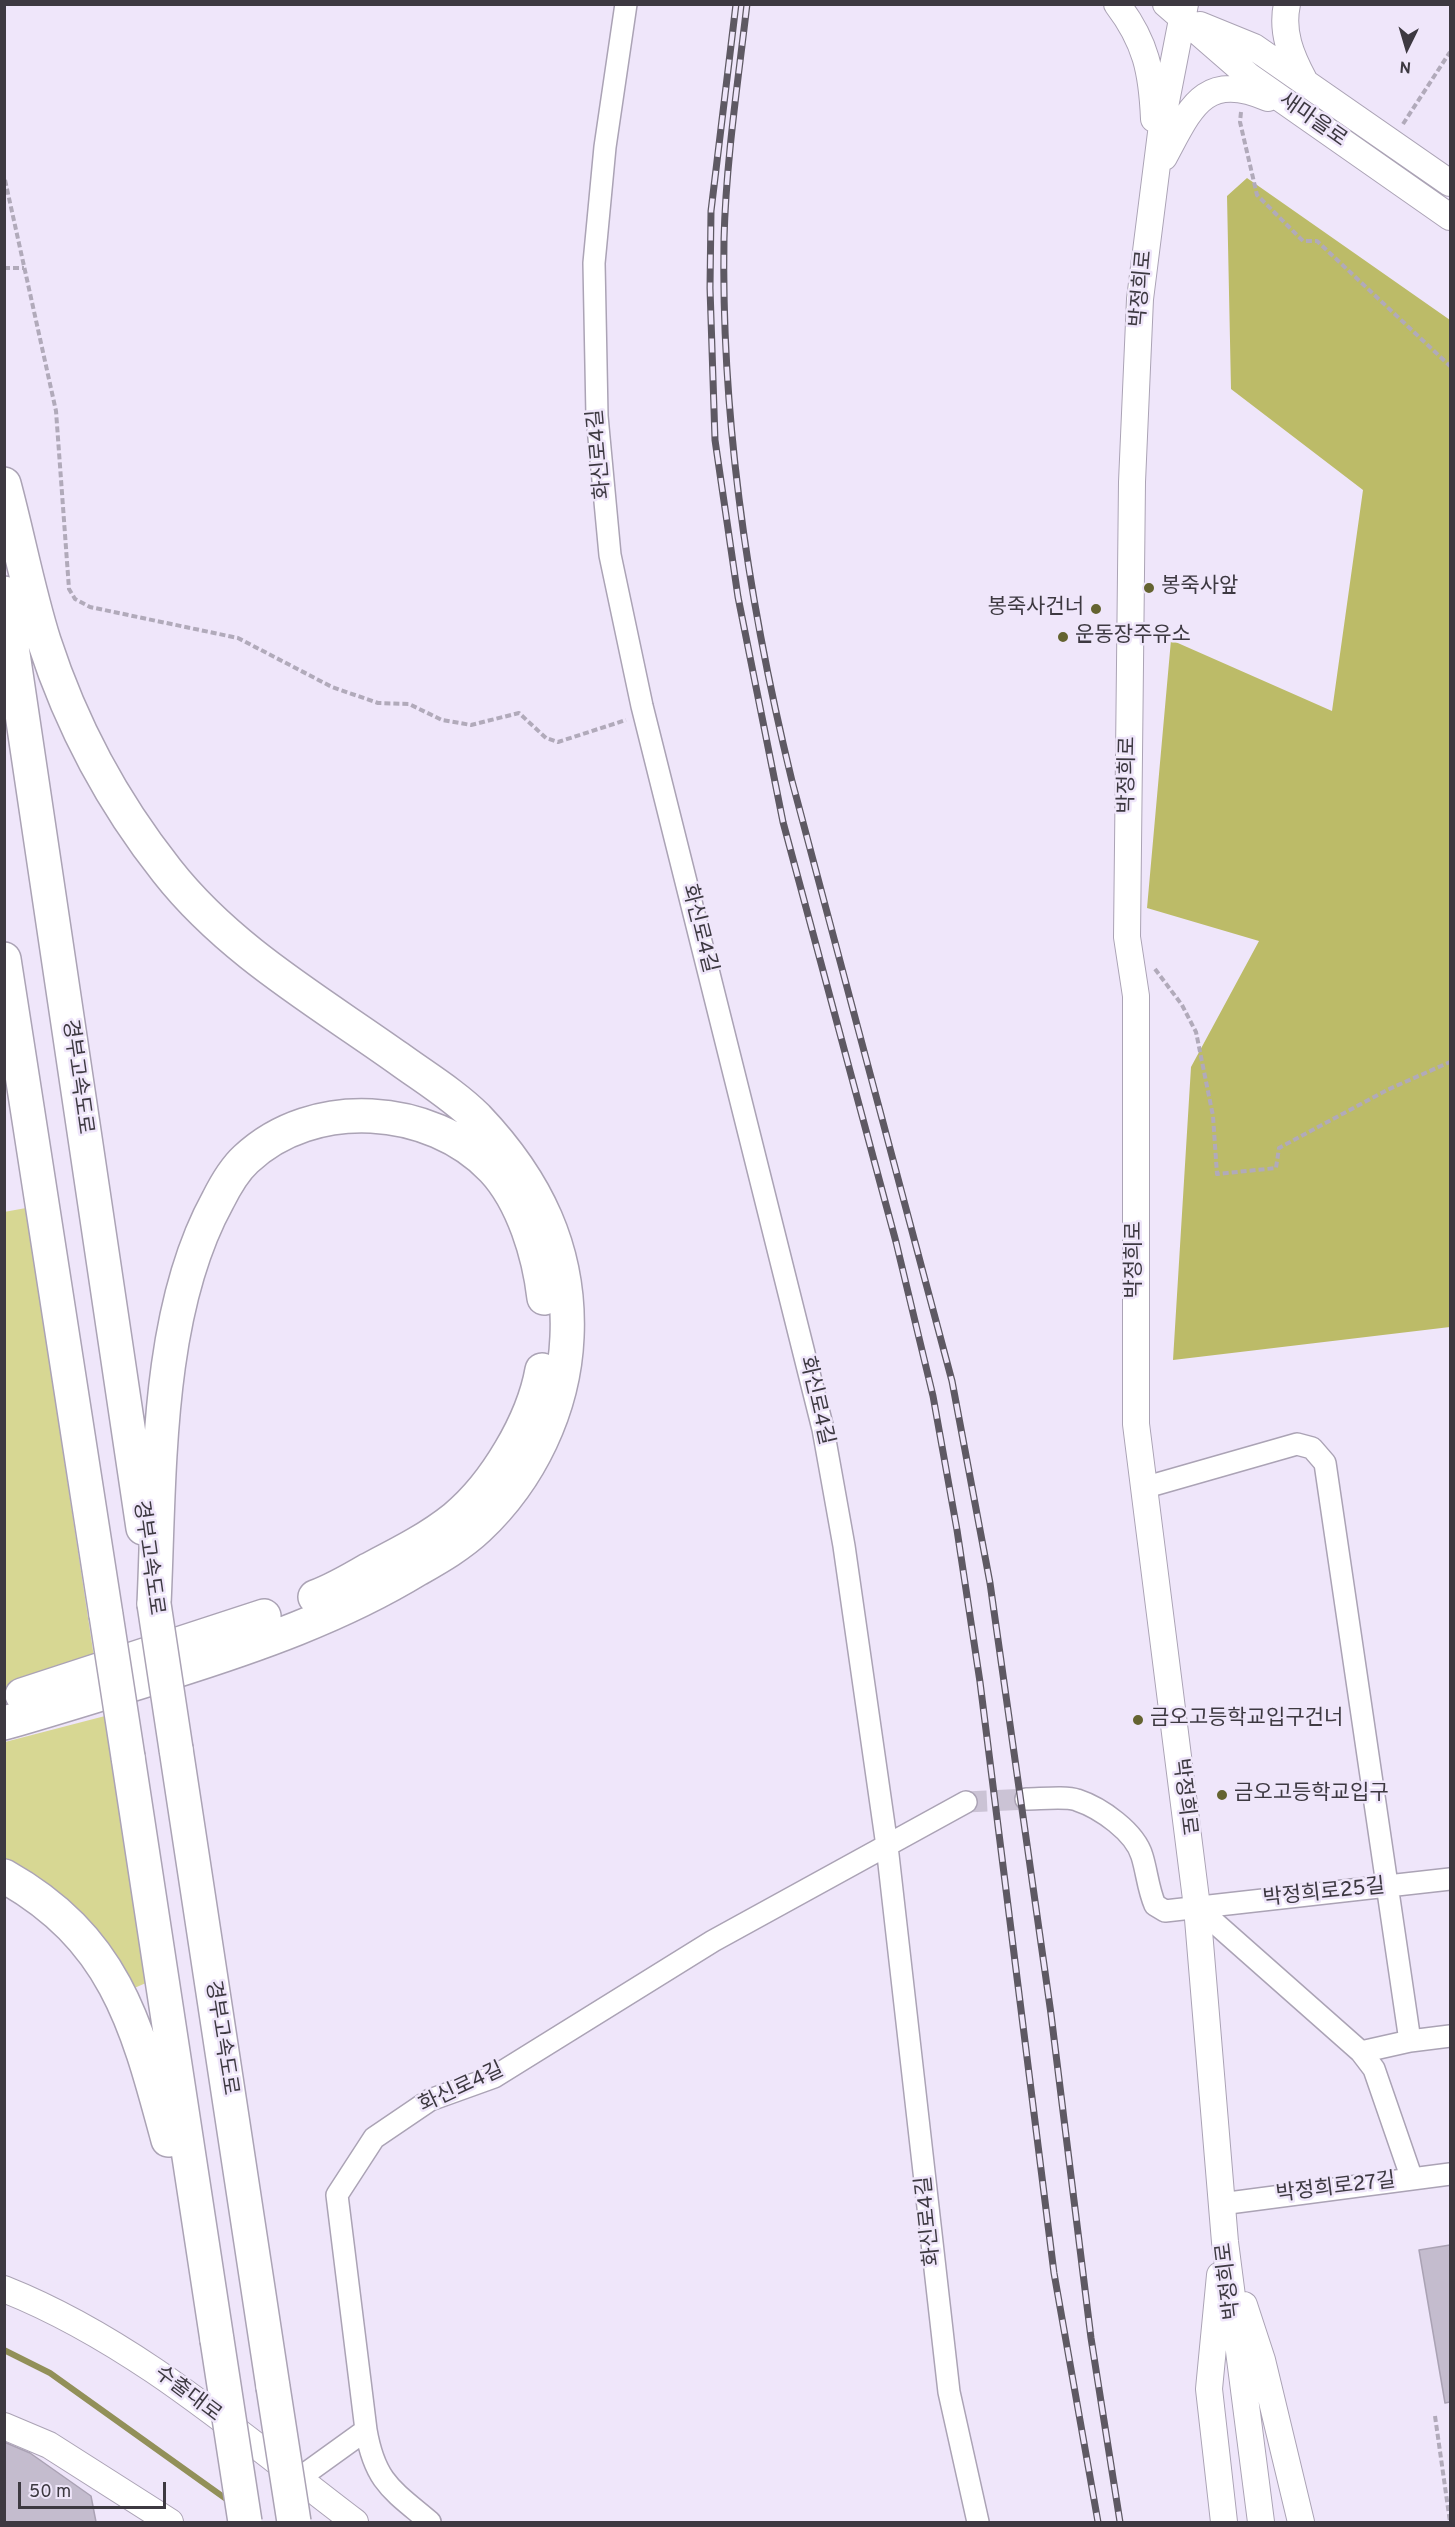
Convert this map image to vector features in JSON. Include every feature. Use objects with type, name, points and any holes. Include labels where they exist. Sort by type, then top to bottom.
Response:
[{"type":"highway","points":[[4,484],[44,640],[67,703],[128,818],[169,874],[234,940],[474,1116],[523,1176],[542,1209],[557,1242],[568,1318],[567,1354],[561,1384],[550,1420],[536,1452],[498,1508],[475,1531],[449,1550],[395,1583],[335,1613],[222,1656],[4,1723]]},
{"type":"highway","name":"경부고속도로","points":[[4,593],[154,1604],[294,2523]]},
{"type":"highway","points":[[4,959],[245,2523]]},
{"type":"highway","points":[[4,1701],[237,1627],[326,1593],[394,1557],[454,1519],[478,1495],[516,1440],[539,1387],[546,1344],[546,1309],[542,1275],[530,1232],[509,1192],[494,1170],[472,1152],[449,1137],[422,1124],[397,1118],[366,1116],[334,1118],[285,1134],[246,1160],[232,1176],[200,1235],[189,1268],[173,1342],[163,1407],[154,1604]]},
{"type":"highway","points":[[4,1876],[27,1888],[54,1909],[88,1944],[99,1958],[134,2023],[210,2291]]},
{"type":"street","name":"화신로4길","points":[[626,4],[605,147],[594,263],[596,405],[610,555],[644,714],[823,1429],[844,1546],[887,1846],[949,2392],[978,2523]]},
{"type":"street","points":[[1117,4],[1138,36],[1147,61],[1153,102],[1156,170]]},
{"type":"street","points":[[1287,4],[1286,35],[1292,57],[1306,83]]},
{"type":"street","name":"박정희로","points":[[1183,7],[1156,170],[1140,299],[1132,482],[1127,937],[1136,996],[1136,1424],[1197,1906],[1221,2204],[1261,2523]]},
{"type":"street","name":"새마을로","points":[[1183,7],[1254,47],[1450,183]]},
{"type":"street","name":"새마을로","points":[[1183,7],[1250,77],[1450,217]]},
{"type":"street","points":[[1156,170],[1184,119],[1198,101],[1212,91],[1232,88],[1243,90],[1299,111]]},
{"type":"street","points":[[1143,1488],[1297,1444],[1312,1448],[1325,1463],[1410,2041]]},
{"type":"street","name":"박정희로25길","points":[[1026,1799],[1076,1799],[1123,1826],[1136,1841],[1142,1856],[1149,1892],[1155,1905],[1165,1911],[1386,1888],[1450,1879]]},
{"type":"street","name":"화신로4길","points":[[430,2523],[397,2494],[379,2474],[371,2457],[366,2430],[337,2195],[374,2138],[430,2100],[494,2077],[712,1941],[966,1802]]},
{"type":"street","points":[[1197,1906],[1361,2052],[1374,2069],[1412,2179]]},
{"type":"street","points":[[1361,2052],[1410,2041],[1450,2036]]},
{"type":"street","name":"박정희로27길","points":[[1221,2204],[1450,2174]]},
{"type":"street","points":[[1224,2523],[1209,2389],[1215,2310],[1225,2242]]},
{"type":"street","points":[[1225,2242],[1262,2360],[1301,2523]]},
{"type":"street","name":"수출대로","points":[[4,2289],[41,2304],[146,2364],[355,2523]]},
{"type":"street","points":[[4,2426],[48,2445],[170,2523]]},
{"type":"street","points":[[298,2480],[366,2430]]},
{"type":"path","points":[[1391,142],[1450,52]]},
{"type":"path","points":[[1243,90],[1240,122],[1257,195],[1303,241],[1317,241],[1450,366]]},
{"type":"path","points":[[5,180],[56,411],[69,589],[75,599],[90,607],[238,638],[332,687],[378,703],[409,704],[442,720],[471,725],[519,713],[546,738],[558,742],[644,714]]},
{"type":"path","points":[[4,268],[24,268]]},
{"type":"path","points":[[1127,937],[1143,953],[1182,1005],[1196,1032],[1213,1116],[1217,1174],[1276,1168],[1279,1148],[1387,1090],[1450,1062]]},
{"type":"path","points":[[1435,2416],[1450,2523]]},
{"type":"green space","points":[[26,1208],[94,1657],[5,1687],[4,1212]]},
{"type":"green space","points":[[105,1716],[146,1983],[132,1989],[96,1929],[41,1879],[5,1859],[5,1742]]},
{"type":"shaded area","points":[[1247,178],[1450,320],[1450,1327],[1173,1360],[1191,1067],[1259,941],[1147,908],[1171,640],[1332,711],[1363,490],[1231,389],[1227,196]]},
{"type":"building","points":[[1450,2245],[1450,2402],[1445,2403],[1419,2250]]},
{"type":"building","points":[[4,2442],[30,2453],[91,2496],[96,2522],[4,2522]]},
{"type":"waterway","points":[[4,2350],[50,2373],[229,2501]]},
{"type":"tunnel","points":[[966,1802],[1026,1799]]},
{"type":"railway","points":[[736,4],[711,211],[710,288],[715,440],[738,597],[783,822],[896,1242],[933,1396],[957,1530],[980,1682],[1054,2273],[1098,2522]]},
{"type":"railway","points":[[747,4],[727,180],[724,307],[733,444],[751,580],[763,648],[792,781],[952,1381],[990,1583],[1051,2014],[1091,2338],[1120,2522]]},
{"type":"place","name":"봉죽사앞","points":[[1149,588]]},
{"type":"place","name":"봉죽사건너","points":[[1096,609]]},
{"type":"place","name":"운동장주유소","points":[[1063,637]]},
{"type":"place","name":"금오고등학교입구건너","points":[[1138,1720]]},
{"type":"place","name":"금오고등학교입구","points":[[1222,1795]]}]
